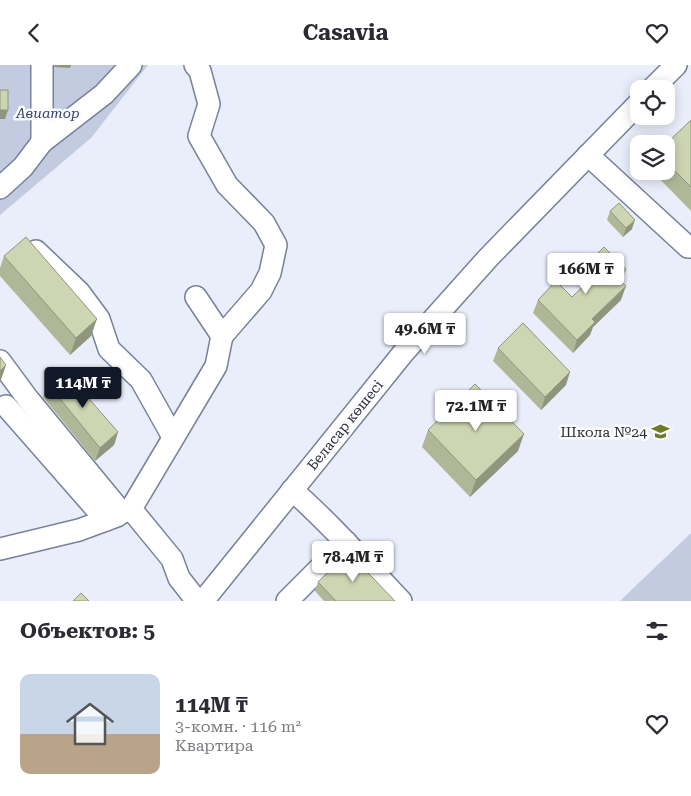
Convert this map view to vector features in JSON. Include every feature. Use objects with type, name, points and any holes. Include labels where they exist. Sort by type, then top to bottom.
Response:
[{"type":"street","points":[[42,65],[42,142]]},
{"type":"street","points":[[0,188],[23,167],[42,142],[104,94],[131,65]]},
{"type":"street","points":[[0,549],[79,530],[119,514],[173,437],[216,366],[222,336],[261,291],[270,273],[276,245],[264,223],[227,185],[199,135],[209,104],[200,71],[195,65]]},
{"type":"street","points":[[661,80],[676,65]]},
{"type":"street","name":"Беласар көшесі","points":[[203,601],[404,352],[488,257],[630,112]]},
{"type":"street","points":[[588,155],[688,247],[691,247]]},
{"type":"street","points":[[36,251],[79,292],[99,319],[109,349],[141,380],[173,437]]},
{"type":"street","points":[[196,297],[222,336]]},
{"type":"street","points":[[0,361],[119,514]]},
{"type":"street","points":[[6,405],[119,514],[172,559],[179,578],[196,601]]},
{"type":"street","points":[[292,490],[346,542],[400,601]]},
{"type":"street","points":[[287,601],[346,542]]},
{"type":"green space","name":"Авиатор","points":[[0,65],[148,65],[91,138],[0,215]]},
{"type":"green space","points":[[691,533],[691,601],[620,601]]},
{"type":"building","points":[[0,90],[8,90],[8,110],[0,110]]},
{"type":"building","points":[[691,120],[691,187],[675,171],[675,135]]},
{"type":"building","points":[[619,203],[635,220],[626,228],[610,211]]},
{"type":"building","points":[[26,237],[97,319],[76,338],[4,256]]},
{"type":"building","points":[[604,247],[626,269],[617,277],[626,286],[592,319],[595,322],[577,340],[538,300],[556,281],[572,297],[592,278],[583,268]]},
{"type":"building","points":[[523,323],[570,372],[545,397],[498,348]]},
{"type":"building","points":[[0,357],[6,365],[0,371]]},
{"type":"building","points":[[64,370],[118,432],[100,448],[48,384]]},
{"type":"building","points":[[475,384],[524,434],[476,480],[428,430]]},
{"type":"building","points":[[348,552],[395,601],[336,601],[318,582]]},
{"type":"building","points":[[81,593],[89,601],[73,601]]},
{"type":"place","name":"Школа №24","points":[[661,432]]}]
